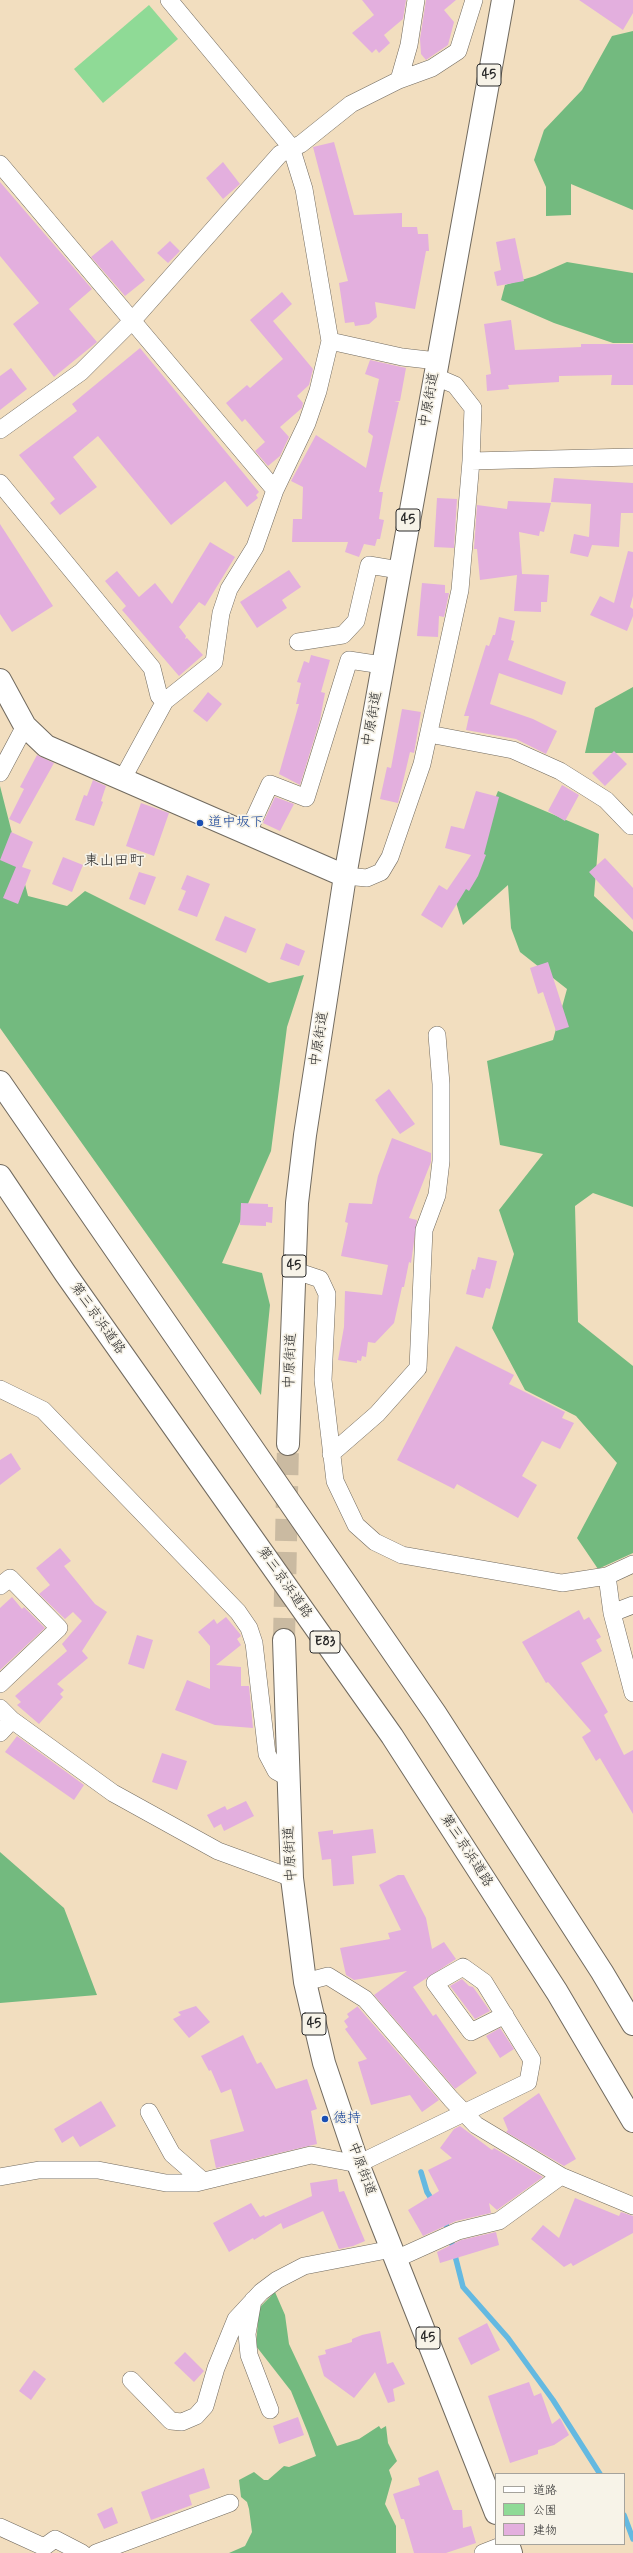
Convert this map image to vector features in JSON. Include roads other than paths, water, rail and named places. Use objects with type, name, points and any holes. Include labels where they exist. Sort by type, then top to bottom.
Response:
[{"type":"main road","name":"中原街道","points":[[288,1444],[293,1270],[297,1203],[304,1142],[345,876],[435,368],[503,0]]},
{"type":"main road","points":[[0,680],[25,726],[46,746],[248,832],[345,876]]},
{"type":"main road","points":[[0,1082],[435,1713],[602,1972],[633,2024]]},
{"type":"main road","name":"第三京浜道路","points":[[0,1176],[65,1274],[392,1736],[557,1992],[633,2121]]},
{"type":"main road","name":"中原街道","points":[[284,1640],[292,1878],[305,1982],[324,2063],[358,2164],[495,2510]]},
{"type":"street","points":[[123,778],[165,701],[214,662],[221,613],[229,589],[255,547],[275,490],[307,423],[318,391],[330,341],[304,189],[291,147],[169,0]]},
{"type":"street","points":[[398,80],[409,45],[416,0]]},
{"type":"street","points":[[0,430],[81,372],[132,321],[280,154],[291,147],[301,144],[351,104],[398,80],[432,68],[458,51],[474,0]]},
{"type":"street","points":[[0,164],[275,490]]},
{"type":"street","points":[[330,341],[402,357],[435,368],[455,385],[473,408],[471,461],[460,590],[422,764],[390,858],[381,872],[367,878],[345,876]]},
{"type":"street","points":[[471,461],[633,457]]},
{"type":"street","points":[[0,483],[152,668],[159,696],[165,701]]},
{"type":"street","points":[[298,642],[343,636],[356,621],[369,565],[399,570]]},
{"type":"street","points":[[248,832],[270,784],[306,798],[349,660],[382,665]]},
{"type":"street","points":[[0,773],[25,726]]},
{"type":"street","points":[[429,734],[513,750],[560,771],[606,800],[631,826]]},
{"type":"street","points":[[331,1454],[377,1414],[418,1368],[424,1230],[437,1195],[441,1161],[441,1084],[437,1035]]},
{"type":"street","points":[[293,1270],[320,1279],[327,1294],[323,1380],[335,1481],[356,1525],[375,1542],[402,1555],[562,1583],[607,1576],[633,1564]]},
{"type":"street","points":[[0,1389],[43,1410],[238,1612],[249,1628],[254,1642],[267,1754],[276,1771],[289,1778]]},
{"type":"street","points":[[607,1576],[612,1613],[633,1693]]},
{"type":"street","points":[[0,1586],[10,1578],[59,1628],[0,1684]]},
{"type":"street","points":[[612,1613],[633,1605]]},
{"type":"street","points":[[0,1733],[6,1714],[112,1794],[218,1851],[292,1878]]},
{"type":"street","points":[[305,1982],[328,1976],[365,1999],[476,2125],[561,2176],[633,2206]]},
{"type":"street","points":[[0,2177],[39,2170],[98,2170],[166,2183],[203,2181],[311,2155],[358,2164],[528,2082],[532,2060],[505,2015]]},
{"type":"street","points":[[149,2112],[172,2154],[203,2181]]},
{"type":"street","points":[[131,2380],[171,2421],[182,2422],[196,2416],[205,2406],[216,2368],[236,2319],[253,2300],[277,2280],[304,2266],[394,2254],[458,2231],[499,2221],[561,2176]]},
{"type":"street","points":[[253,2300],[247,2334],[249,2356],[270,2410]]},
{"type":"street","points":[[96,2553],[230,2503]]},
{"type":"street","points":[[0,2527],[44,2547],[55,2539],[82,2553]]},
{"type":"street","points":[[483,2553],[504,2545]]},
{"type":"waterway","points":[[421,2172],[427,2192],[434,2203]]},
{"type":"waterway","points":[[443,2219],[448,2228],[463,2287],[508,2338],[553,2400],[599,2473]]},
{"type":"waterway","points":[[625,2518],[633,2539]]},
{"type":"tunnel","points":[[284,1640],[288,1444]]},
{"type":"place","name":"道中坂下","points":[[200,823]]},
{"type":"place","name":"徳持","points":[[325,2119]]},
{"type":"district","name":"東山田町","points":[[114,862]]}]
